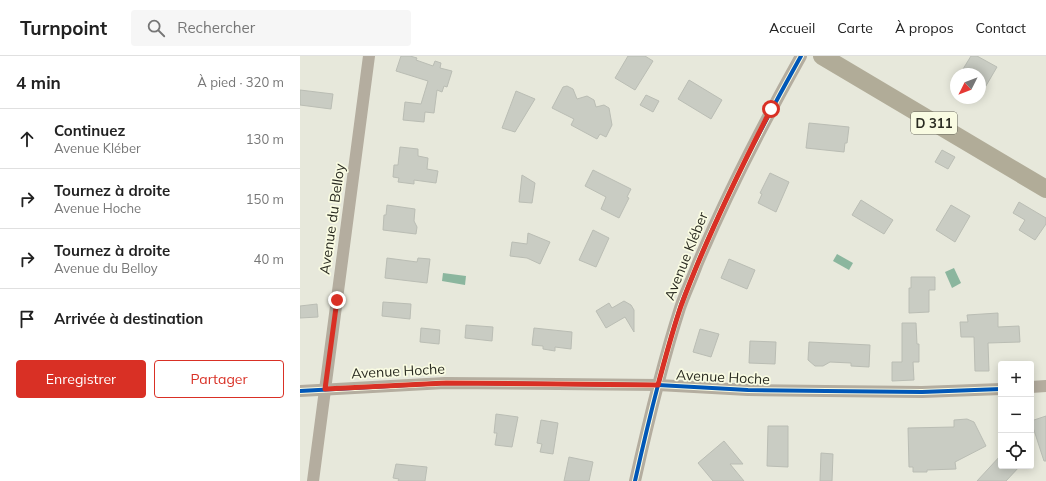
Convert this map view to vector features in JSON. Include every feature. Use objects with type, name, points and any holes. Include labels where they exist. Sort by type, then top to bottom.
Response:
[{"type":"main road","name":"D 311","points":[[822,56],[1046,189]]},
{"type":"street","name":"Avenue du Belloy","points":[[313,481],[369,56]]},
{"type":"street","name":"Avenue Kléber","points":[[635,481],[658,385],[681,307],[710,235],[747,157],[771,109],[801,56]]},
{"type":"street","name":"Avenue Hoche","points":[[300,391],[446,383],[658,385],[748,390],[922,392],[998,389]]},
{"type":"street","points":[[1034,387],[1046,386]]},
{"type":"shaded area","points":[[837,254],[853,263],[849,270],[833,261]]},
{"type":"shaded area","points":[[954,268],[961,283],[952,288],[945,272]]},
{"type":"shaded area","points":[[443,273],[466,276],[465,285],[442,281]]},
{"type":"building","points":[[401,56],[417,58],[416,60],[433,66],[435,61],[441,63],[440,68],[452,71],[447,87],[444,86],[442,92],[437,90],[434,113],[425,112],[424,122],[403,120],[405,102],[421,104],[428,81],[396,71]]},
{"type":"building","points":[[628,56],[645,56],[653,61],[635,90],[615,78]]},
{"type":"building","points":[[971,56],[977,56],[997,67],[986,86],[986,68],[964,68]]},
{"type":"building","points":[[689,80],[722,100],[711,119],[678,99]]},
{"type":"building","points":[[567,86],[573,89],[577,99],[587,96],[594,100],[596,107],[604,105],[609,108],[612,125],[606,137],[600,134],[597,139],[571,125],[574,119],[552,108],[563,87]]},
{"type":"building","points":[[300,90],[333,94],[331,109],[300,105]]},
{"type":"building","points":[[516,91],[535,99],[515,132],[502,128]]},
{"type":"building","points":[[646,95],[659,101],[653,112],[640,105]]},
{"type":"building","points":[[809,123],[849,127],[844,152],[806,148]]},
{"type":"building","points":[[400,147],[418,149],[418,156],[428,158],[427,169],[438,171],[436,183],[414,180],[414,184],[398,182],[399,178],[393,177],[394,165],[398,165]]},
{"type":"building","points":[[942,150],[955,157],[948,169],[935,162]]},
{"type":"building","points":[[593,170],[631,189],[627,197],[629,198],[619,218],[601,209],[606,197],[585,186]]},
{"type":"building","points":[[770,173],[789,182],[776,212],[758,203],[762,194],[760,193]]},
{"type":"building","points":[[522,175],[535,183],[532,203],[519,202]]},
{"type":"building","points":[[861,200],[893,220],[884,234],[852,215]]},
{"type":"building","points":[[1019,202],[1046,218],[1046,224],[1035,240],[1019,230],[1025,220],[1013,213]]},
{"type":"building","points":[[387,205],[415,209],[414,221],[417,227],[416,234],[383,230],[384,215],[386,215]]},
{"type":"building","points":[[951,205],[970,216],[955,242],[936,230]]},
{"type":"building","points":[[593,230],[609,238],[596,267],[579,260]]},
{"type":"building","points":[[528,233],[550,242],[540,264],[527,258],[510,256],[512,242],[527,244]]},
{"type":"building","points":[[387,258],[417,262],[418,258],[430,259],[427,283],[385,278]]},
{"type":"building","points":[[729,259],[755,270],[747,289],[721,278]]},
{"type":"building","points":[[911,277],[935,277],[935,290],[929,290],[929,312],[909,313],[909,288],[911,288]]},
{"type":"building","points":[[624,301],[631,305],[634,310],[634,332],[625,317],[606,328],[596,311],[609,303],[612,308]]},
{"type":"building","points":[[383,302],[411,304],[410,319],[382,316]]},
{"type":"building","points":[[317,304],[318,317],[300,318],[300,306]]},
{"type":"building","points":[[998,313],[998,327],[1019,326],[1020,342],[988,343],[989,371],[975,371],[974,337],[961,337],[960,322],[968,322],[967,315]]},
{"type":"building","points":[[902,323],[916,323],[917,344],[919,344],[919,362],[913,362],[914,380],[892,381],[892,362],[902,362]]},
{"type":"building","points":[[466,325],[493,327],[492,341],[465,338]]},
{"type":"building","points":[[421,328],[440,330],[439,344],[420,342]]},
{"type":"building","points":[[534,328],[572,332],[571,349],[555,347],[555,351],[543,349],[543,346],[532,345]]},
{"type":"building","points":[[700,329],[719,334],[711,357],[693,352]]},
{"type":"building","points":[[750,341],[776,342],[775,364],[749,363]]},
{"type":"building","points":[[809,342],[870,345],[869,367],[851,366],[851,363],[830,362],[823,366],[815,366],[808,360]]},
{"type":"building","points":[[496,414],[518,417],[512,447],[495,445],[497,433],[494,433]]},
{"type":"building","points":[[1046,416],[1046,461],[1044,461],[1034,430],[1034,420]]},
{"type":"building","points":[[967,419],[974,422],[986,446],[955,462],[956,469],[913,472],[913,467],[909,467],[908,428],[954,427],[954,420]]},
{"type":"building","points":[[541,420],[558,423],[553,454],[540,452],[542,444],[537,443]]},
{"type":"building","points":[[768,426],[788,426],[788,467],[767,466]]},
{"type":"building","points":[[724,441],[743,464],[730,464],[744,481],[713,481],[698,463]]},
{"type":"building","points":[[821,453],[833,454],[832,481],[820,481]]},
{"type":"building","points":[[569,457],[593,462],[589,481],[564,481]]},
{"type":"building","points":[[998,458],[998,469],[1017,469],[1006,481],[977,481]]},
{"type":"building","points":[[396,464],[427,467],[425,481],[398,481],[399,479],[393,478]]},
{"type":"cycle path","points":[[635,481],[661,372],[684,297],[733,185],[759,133],[801,56]]},
{"type":"cycle path","points":[[300,391],[445,383],[658,385],[748,390],[826,391],[922,392],[998,389]]},
{"type":"route","points":[[337,300],[325,389],[446,383],[658,385],[681,307],[710,235],[743,164],[771,109]]}]
